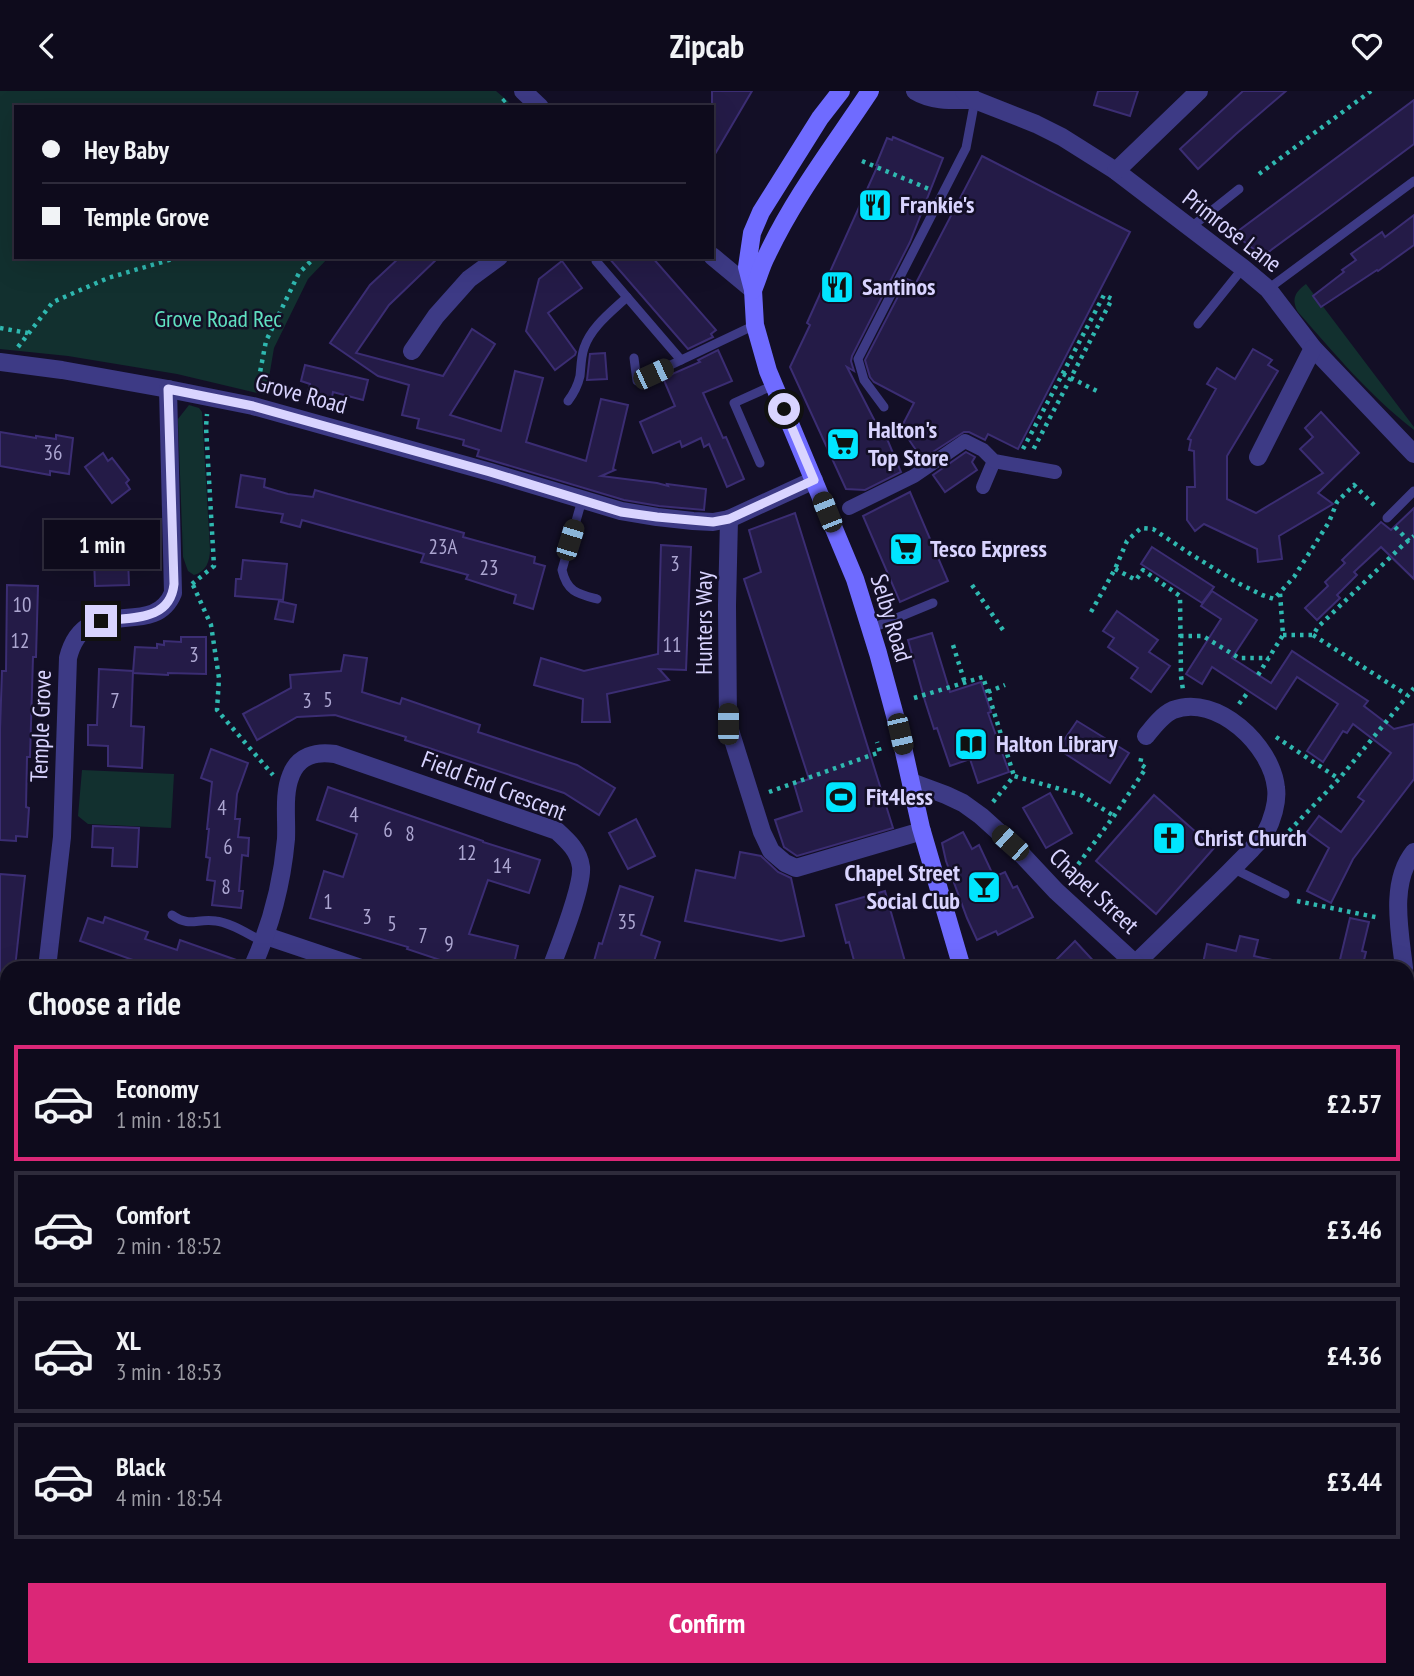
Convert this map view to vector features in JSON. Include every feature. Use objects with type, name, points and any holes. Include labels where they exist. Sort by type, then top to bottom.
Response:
[{"type":"main road","name":"Selby Road","points":[[841,91],[820,118],[761,212],[752,233],[747,267],[753,291],[755,325],[768,371],[855,579],[892,705],[922,831],[959,961]]},
{"type":"main road","name":"Selby Road","points":[[753,291],[781,228],[870,91]]},
{"type":"street","points":[[523,91],[538,105]]},
{"type":"street","name":"Primrose Lane","points":[[915,91],[944,100],[970,96],[1062,137],[1116,171],[1268,289],[1313,348],[1414,454]]},
{"type":"street","points":[[1116,171],[1199,91]]},
{"type":"street","points":[[714,258],[753,291]]},
{"type":"street","points":[[412,351],[436,316],[469,279],[496,259]]},
{"type":"street","points":[[1258,457],[1313,348]]},
{"type":"street","name":"Grove Road","points":[[3,363],[62,370],[253,406],[490,472],[621,512],[713,522],[729,519],[814,480]]},
{"type":"street","points":[[168,389],[174,584]]},
{"type":"street","points":[[849,508],[914,476],[965,441],[983,450],[994,461],[1055,472]]},
{"type":"street","points":[[983,487],[994,461]]},
{"type":"street","name":"Hunters Way","points":[[729,519],[728,724],[762,832],[771,851],[796,868],[922,831]]},
{"type":"street","name":"Temple Grove","points":[[48,961],[62,837],[68,658],[71,645],[78,634],[89,625],[156,613],[169,601],[174,584]]},
{"type":"street","points":[[1142,961],[1264,835],[1275,806],[1277,790],[1274,776],[1261,749],[1243,729],[1211,710],[1191,707],[1172,711],[1156,723],[1146,736]]},
{"type":"street","name":"Field End Crescent","points":[[288,785],[290,774],[296,765],[314,753],[324,752],[557,831],[577,853],[581,867],[580,882],[553,961]]},
{"type":"street","name":"Chapel Street","points":[[911,782],[963,803],[981,816],[1056,891],[1134,961]]},
{"type":"street","points":[[255,961],[265,939],[282,870],[288,785]]},
{"type":"street","points":[[1403,961],[1397,911],[1402,877],[1414,852]]},
{"type":"street","points":[[265,939],[338,961]]},
{"type":"lane","points":[[884,407],[864,380],[858,359],[966,148],[970,96]]},
{"type":"lane","points":[[1268,289],[1414,181]]},
{"type":"lane","points":[[1189,228],[1239,189]]},
{"type":"lane","points":[[596,261],[681,361]]},
{"type":"lane","points":[[1198,324],[1242,268]]},
{"type":"lane","points":[[568,401],[580,378],[583,351],[588,338],[627,297]]},
{"type":"lane","points":[[634,358],[637,381],[755,325]]},
{"type":"lane","points":[[760,463],[734,403],[774,385]]},
{"type":"lane","points":[[1387,518],[1414,491]]},
{"type":"lane","points":[[582,500],[562,570],[570,588],[597,599]]},
{"type":"lane","points":[[870,629],[933,603]]},
{"type":"lane","points":[[1234,869],[1285,894]]},
{"type":"lane","points":[[172,915],[191,923],[199,920],[219,921],[265,939]]},
{"type":"path","points":[[1259,174],[1371,91]]},
{"type":"path","points":[[862,161],[943,194]]},
{"type":"path","points":[[3,363],[53,302],[108,278],[172,259]]},
{"type":"path","points":[[253,406],[266,341],[299,273],[313,259]]},
{"type":"path","points":[[1020,456],[1063,374],[1064,365],[1104,295],[1112,299],[1029,457],[1055,472]]},
{"type":"path","points":[[0,328],[28,333]]},
{"type":"path","points":[[1063,374],[1097,391]]},
{"type":"path","points":[[174,584],[193,584],[214,566],[206,427],[208,396]]},
{"type":"path","points":[[1091,612],[1127,541],[1142,528],[1153,529],[1236,582],[1274,599],[1294,577],[1329,522],[1337,502]]},
{"type":"path","points":[[1314,635],[1318,627],[1414,536]]},
{"type":"path","points":[[1115,569],[1136,580],[1143,570],[1180,596],[1181,676],[1185,708]]},
{"type":"path","points":[[193,584],[211,625],[219,678],[217,710],[278,780],[288,785]]},
{"type":"path","points":[[972,585],[1003,630]]},
{"type":"path","points":[[1258,675],[1283,635],[1280,593]]},
{"type":"path","points":[[1283,635],[1314,635],[1407,695]]},
{"type":"path","points":[[1180,636],[1203,636],[1238,658],[1269,658]]},
{"type":"path","points":[[953,645],[965,683]]},
{"type":"path","points":[[914,698],[983,677],[1014,776]]},
{"type":"path","points":[[988,692],[1005,685]]},
{"type":"path","points":[[1253,848],[1290,831],[1339,779],[1414,688]]},
{"type":"path","points":[[1056,891],[1076,869],[1146,768],[1140,764],[1146,736]]},
{"type":"path","points":[[751,798],[880,751],[877,743]]},
{"type":"path","points":[[1014,776],[1081,795],[1114,816]]},
{"type":"path","points":[[981,816],[1014,776]]},
{"type":"path","points":[[1285,894],[1298,902],[1398,922]]},
{"type":"green space","name":"Grove Road Rec","points":[[0,91],[496,91],[509,102],[505,105],[14,105],[14,259],[327,259],[308,279],[274,348],[266,395],[177,374],[68,356],[0,349]]},
{"type":"green space","points":[[1306,284],[1414,430],[1367,388],[1298,312],[1295,296]]},
{"type":"green space","points":[[189,405],[202,412],[210,549],[206,565],[194,575],[188,571],[183,557],[178,419]]},
{"type":"green space","points":[[82,770],[174,774],[171,828],[88,824],[78,816]]},
{"type":"building","points":[[712,91],[752,91],[714,156],[714,105]]},
{"type":"building","points":[[1098,91],[1138,91],[1130,116],[1094,105]]},
{"type":"building","points":[[1243,91],[1286,91],[1198,169],[1180,149]]},
{"type":"building","points":[[1414,100],[1414,144],[1327,209],[1263,256],[1234,234]]},
{"type":"building","points":[[893,137],[943,158],[910,242],[852,356],[854,371],[847,367],[882,435],[885,434],[901,472],[865,490],[846,489],[790,367],[878,165],[887,138],[892,140]]},
{"type":"building","points":[[982,156],[1130,232],[1018,449],[988,434],[985,440],[964,432],[922,459],[901,428],[914,403],[874,382],[865,360],[907,279],[916,283]]},
{"type":"building","points":[[1414,215],[1414,245],[1321,307],[1313,296],[1356,260],[1351,254],[1382,232],[1385,237]]},
{"type":"building","points":[[398,259],[437,259],[389,305],[356,353],[443,376],[472,329],[495,344],[450,415],[501,431],[515,371],[543,378],[526,442],[586,461],[601,399],[628,405],[613,469],[615,470],[601,476],[706,489],[704,510],[624,500],[477,456],[479,450],[463,445],[464,440],[417,428],[419,419],[402,415],[409,385],[378,376],[330,343],[370,285]]},
{"type":"building","points":[[610,259],[654,259],[716,330],[711,334],[713,337],[688,349]]},
{"type":"building","points":[[562,261],[582,288],[548,313],[576,352],[555,370],[526,331],[539,279]]},
{"type":"building","points":[[1253,349],[1272,360],[1268,365],[1278,371],[1227,456],[1227,499],[1256,513],[1323,473],[1300,449],[1313,437],[1305,428],[1321,412],[1359,453],[1318,493],[1333,504],[1279,536],[1282,559],[1258,562],[1257,549],[1204,524],[1195,531],[1187,520],[1187,487],[1195,487],[1194,451],[1189,450],[1191,440],[1188,439],[1216,389],[1207,384],[1217,368],[1235,379]]},
{"type":"building","points":[[718,350],[732,381],[703,393],[744,479],[727,487],[709,444],[704,447],[701,438],[682,447],[680,441],[653,453],[640,422],[675,406],[663,378],[700,362],[698,360]]},
{"type":"building","points":[[605,353],[607,379],[587,380],[590,354]]},
{"type":"building","points":[[305,365],[368,380],[363,400],[333,392],[331,402],[307,396],[310,384],[301,381]]},
{"type":"building","points":[[0,432],[36,438],[56,439],[56,435],[73,438],[69,474],[50,471],[50,475],[0,466]]},
{"type":"building","points":[[966,452],[975,457],[972,462],[977,470],[945,492],[933,475]]},
{"type":"building","points":[[103,453],[108,461],[112,458],[129,480],[126,483],[130,489],[112,503],[85,467]]},
{"type":"building","points":[[241,475],[265,479],[264,487],[288,494],[313,497],[315,490],[464,533],[463,537],[535,557],[534,563],[545,566],[533,609],[514,603],[516,595],[466,579],[468,575],[421,562],[424,554],[302,520],[300,527],[281,522],[283,514],[236,507]]},
{"type":"building","name":"Tesco Express","points":[[910,492],[948,581],[900,602],[863,516]]},
{"type":"building","points":[[1414,508],[1414,579],[1381,547],[1354,572],[1357,575],[1337,595],[1340,598],[1317,620],[1305,608],[1328,586],[1325,582],[1345,563],[1342,560],[1381,522],[1391,530]]},
{"type":"building","points":[[795,513],[893,828],[797,856],[784,847],[775,820],[802,811],[794,784],[809,779],[744,579],[761,572],[749,530]]},
{"type":"building","points":[[127,528],[129,585],[95,586],[93,529]]},
{"type":"building","points":[[661,545],[691,547],[686,670],[659,669],[669,680],[607,694],[610,722],[582,722],[583,699],[534,685],[541,658],[584,671],[658,654]]},
{"type":"building","points":[[1152,547],[1214,587],[1202,603],[1141,564]]},
{"type":"building","points":[[243,560],[287,564],[283,600],[235,596],[236,579],[241,579]]},
{"type":"building","points":[[7,585],[38,586],[30,757],[27,757],[27,837],[16,836],[16,841],[0,840],[0,730],[2,671],[6,671]]},
{"type":"building","points":[[1212,591],[1257,620],[1232,658],[1271,683],[1292,651],[1368,701],[1364,706],[1394,729],[1414,724],[1414,779],[1353,859],[1331,903],[1307,891],[1329,848],[1307,832],[1319,816],[1341,832],[1364,801],[1358,797],[1391,753],[1353,724],[1347,733],[1343,731],[1323,762],[1307,751],[1338,704],[1297,677],[1276,709],[1212,667],[1202,684],[1186,674],[1221,619],[1201,606]]},
{"type":"building","points":[[279,601],[296,605],[293,622],[275,619]]},
{"type":"building","points":[[1117,611],[1158,640],[1149,652],[1170,666],[1151,692],[1131,678],[1138,668],[1108,647],[1114,638],[1103,631]]},
{"type":"building","name":"Halton Library","points":[[932,633],[950,692],[981,682],[991,712],[988,713],[1009,772],[978,783],[970,759],[950,766],[937,728],[934,729],[908,640]]},
{"type":"building","points":[[181,637],[206,637],[206,674],[133,673],[135,647],[157,648],[157,644],[164,645],[164,641],[181,642]]},
{"type":"building","points":[[344,655],[367,658],[362,692],[400,704],[402,698],[480,725],[478,732],[577,765],[615,788],[599,815],[564,793],[335,715],[297,717],[257,740],[243,714],[291,688],[290,675],[341,671]]},
{"type":"building","points":[[99,669],[133,671],[131,726],[144,727],[142,768],[108,766],[108,746],[88,745],[88,725],[97,725]]},
{"type":"building","points":[[1077,721],[1129,753],[1110,783],[1058,749]]},
{"type":"building","points":[[211,749],[248,763],[237,794],[235,819],[240,819],[238,837],[249,838],[248,856],[242,855],[239,891],[243,891],[241,908],[212,905],[215,881],[207,880],[210,858],[206,857],[207,829],[212,782],[201,778]]},
{"type":"building","points":[[328,787],[540,860],[529,893],[488,880],[469,934],[518,946],[515,961],[443,961],[407,949],[408,947],[310,918],[324,871],[343,877],[357,834],[317,820]]},
{"type":"building","points":[[1050,793],[1072,833],[1046,848],[1023,808]]},
{"type":"building","points":[[1154,795],[1214,848],[1156,914],[1096,861]]},
{"type":"building","points":[[636,819],[655,856],[628,869],[609,833]]},
{"type":"building","points":[[93,826],[139,828],[137,867],[112,866],[113,848],[92,847]]},
{"type":"building","name":"Chapel Street Social Club","points":[[963,832],[972,849],[979,845],[994,877],[1005,872],[1013,888],[1017,886],[1033,917],[998,935],[996,931],[977,940],[946,861],[942,843]]},
{"type":"building","points":[[740,852],[761,856],[778,872],[791,878],[804,936],[781,941],[685,921],[696,870],[735,878]]},
{"type":"building","points":[[0,874],[25,876],[16,961],[0,961]]},
{"type":"building","points":[[620,886],[653,897],[641,935],[660,942],[654,961],[594,961],[599,943],[602,944]]},
{"type":"building","points":[[885,891],[905,961],[854,961],[849,942],[846,943],[836,905]]},
{"type":"building","points":[[105,917],[148,932],[145,939],[177,950],[180,940],[239,961],[136,961],[80,941],[88,918],[103,923]]},
{"type":"building","points":[[1350,918],[1369,922],[1362,951],[1366,952],[1364,961],[1340,961]]},
{"type":"building","points":[[1240,936],[1258,940],[1254,956],[1276,961],[1203,961],[1207,944],[1236,951]]},
{"type":"building","points":[[1075,941],[1094,961],[1055,961]]},
{"type":"place","name":"Frankie's","points":[[875,205]]},
{"type":"place","name":"Santinos","points":[[837,287]]},
{"type":"place","name":"Halton's Top Store","points":[[843,444]]},
{"type":"place","name":"Tesco Express","points":[[906,549]]},
{"type":"place","name":"Halton Library","points":[[971,744]]},
{"type":"place","name":"Fit4less","points":[[841,797]]},
{"type":"place","name":"Christ Church","points":[[1169,838]]},
{"type":"place","name":"Chapel Street Social Club","points":[[984,887]]},
{"type":"route","points":[[101,621],[156,613],[164,608],[173,593],[168,389],[253,406],[490,472],[621,512],[713,522],[729,519],[814,480],[784,409]]}]
